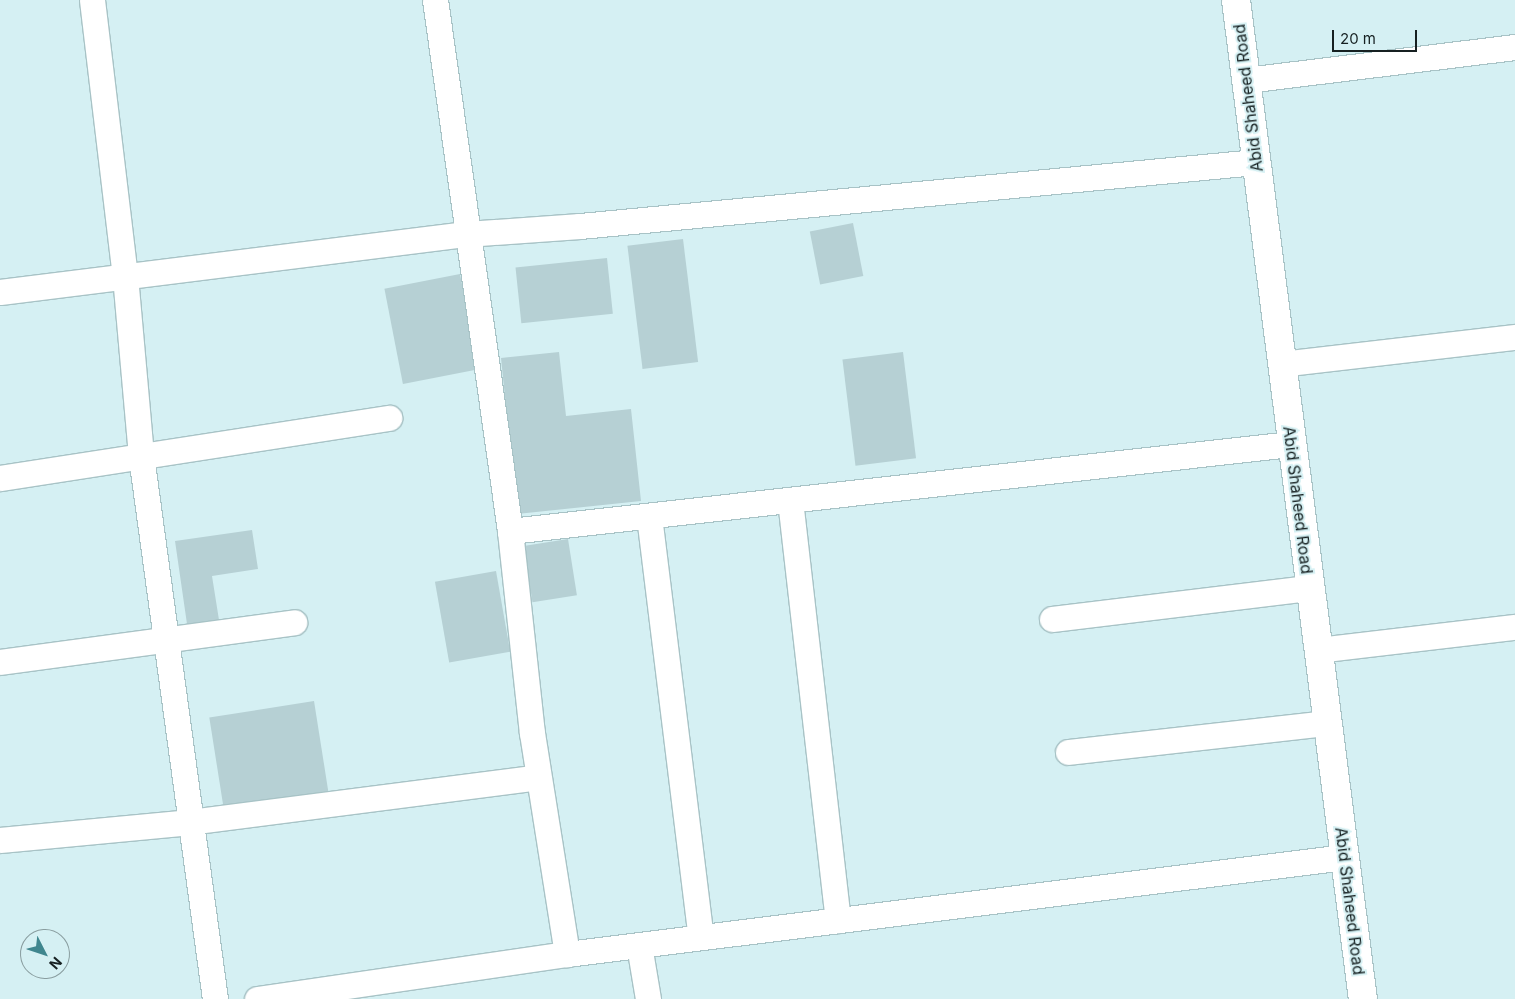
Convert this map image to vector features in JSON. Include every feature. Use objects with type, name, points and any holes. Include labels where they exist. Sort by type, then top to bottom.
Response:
[{"type":"street","points":[[92,0],[126,276],[141,456],[164,642],[214,999]]},
{"type":"street","points":[[435,0],[466,234],[510,531],[538,777],[567,954]]},
{"type":"street","name":"Abid Shaheed Road","points":[[1236,0],[1345,857],[1357,998]]},
{"type":"street","points":[[1246,80],[1515,47]]},
{"type":"street","points":[[0,292],[466,234],[590,225],[1256,162]]},
{"type":"street","points":[[1281,364],[1515,337]]},
{"type":"street","points":[[0,478],[389,418]]},
{"type":"street","points":[[510,531],[1291,444]]},
{"type":"street","points":[[790,500],[838,920]]},
{"type":"street","points":[[650,516],[701,937]]},
{"type":"street","points":[[1052,619],[1310,588]]},
{"type":"street","points":[[0,662],[164,642],[294,622]]},
{"type":"street","points":[[1318,650],[1515,627]]},
{"type":"street","points":[[1068,752],[1328,723]]},
{"type":"street","points":[[0,840],[189,822],[538,777]]},
{"type":"street","points":[[258,999],[567,954],[1345,857]]},
{"type":"street","points":[[639,945],[648,999]]},
{"type":"building","points":[[853,223],[863,276],[820,284],[810,231]]},
{"type":"building","points":[[683,239],[698,362],[643,369],[627,246]]},
{"type":"building","points":[[607,258],[613,314],[521,323],[516,268]]},
{"type":"building","points":[[460,274],[479,369],[403,384],[384,289]]},
{"type":"building","points":[[559,352],[566,416],[631,409],[641,501],[517,514],[501,358]]},
{"type":"building","points":[[903,352],[916,458],[855,466],[842,359]]},
{"type":"building","points":[[252,530],[258,569],[212,576],[219,620],[187,624],[175,541]]},
{"type":"building","points":[[568,539],[577,595],[532,602],[524,546]]},
{"type":"building","points":[[496,571],[510,652],[449,663],[435,582]]},
{"type":"building","points":[[314,701],[328,791],[224,807],[209,718]]}]
